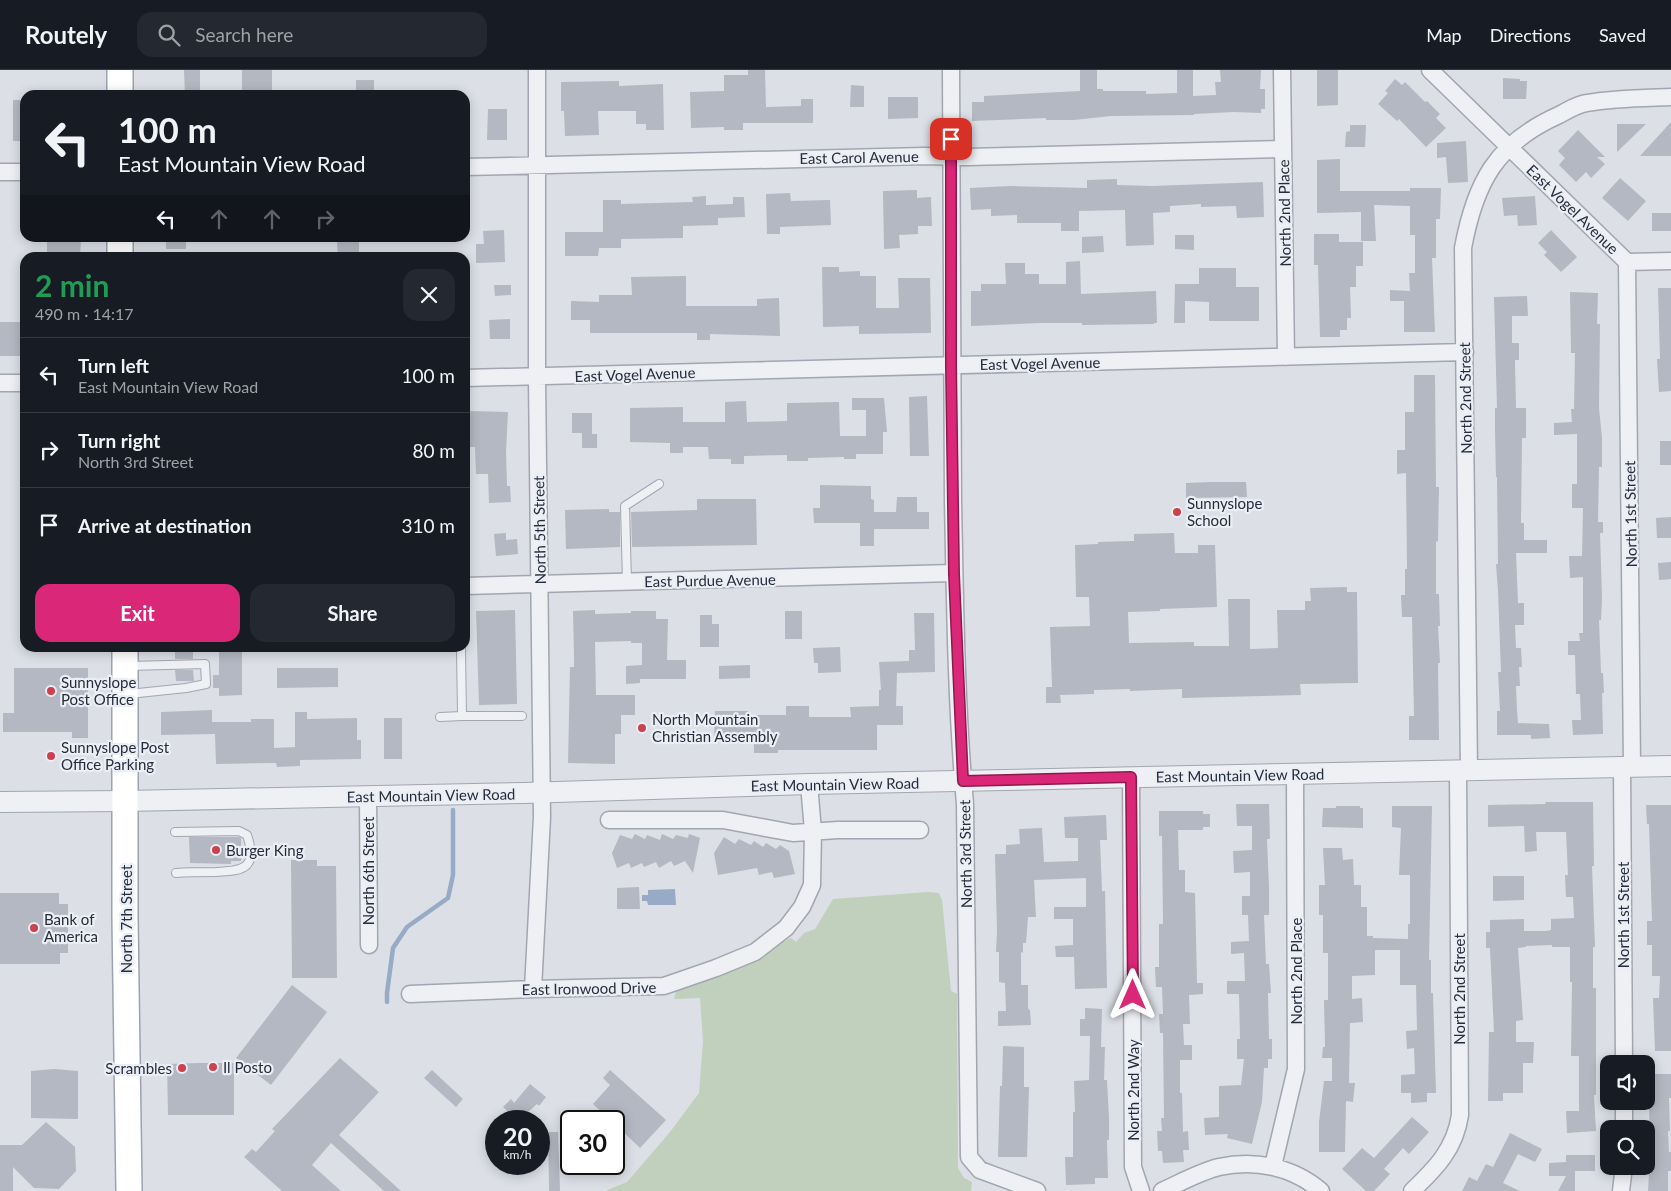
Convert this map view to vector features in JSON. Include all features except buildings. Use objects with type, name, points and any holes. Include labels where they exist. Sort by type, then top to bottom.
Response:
[{"type":"main road","points":[[120,70],[120,90]]},
{"type":"main road","name":"North 7th Street","points":[[127,653],[125,801],[126,1045],[129,1191]]},
{"type":"street","name":"North 5th Street","points":[[533,989],[542,817],[537,377],[537,70]]},
{"type":"street","name":"North 3rd Street","points":[[951,70],[951,365],[954,574],[965,810],[969,1158],[980,1170],[1037,1191]]},
{"type":"street","name":"North 2nd Place","points":[[1282,70],[1286,356]]},
{"type":"street","points":[[1430,70],[1509,146],[1544,121],[1584,103],[1629,98],[1671,97]]},
{"type":"street","name":"East Vogel Avenue","points":[[1509,146],[1627,262],[1671,261]]},
{"type":"street","name":"North 2nd Street","points":[[1412,1191],[1440,1162],[1450,1148],[1458,1130],[1460,1115],[1463,770],[1463,248],[1467,226],[1482,180],[1509,146]]},
{"type":"street","name":"East Carol Avenue","points":[[470,167],[1283,149]]},
{"type":"street","points":[[0,172],[20,172]]},
{"type":"street","name":"North 1st Street","points":[[1624,1055],[1627,767],[1627,262]]},
{"type":"street","name":"East Vogel Avenue","points":[[470,378],[1464,352]]},
{"type":"street","points":[[0,383],[20,383]]},
{"type":"street","name":"East Purdue Avenue","points":[[470,586],[954,574]]},
{"type":"street","name":"East Mountain View Road","points":[[0,802],[368,796],[809,784],[1671,766]]},
{"type":"street","name":"North 2nd Place","points":[[1273,1166],[1294,1080],[1296,1064],[1295,774]]},
{"type":"street","name":"North 2nd Way","points":[[1131,777],[1133,1167],[1140,1191]]},
{"type":"street","name":"East Ironwood Drive","points":[[410,994],[664,986],[755,952],[786,928],[802,907],[812,885],[813,832],[809,784]]},
{"type":"street","name":"North 6th Street","points":[[368,796],[369,945]]},
{"type":"street","points":[[608,820],[723,820],[793,833],[838,830],[920,830]]},
{"type":"street","points":[[1162,1191],[1218,1167],[1237,1164],[1273,1166],[1297,1175],[1321,1191]]},
{"type":"street","points":[[1621,1191],[1623,1175]]},
{"type":"lane","points":[[627,582],[626,506],[659,484]]},
{"type":"lane","points":[[461,652],[462,716]]},
{"type":"lane","points":[[125,694],[186,688],[206,684],[205,664],[127,653]]},
{"type":"lane","points":[[440,717],[522,716]]},
{"type":"lane","points":[[175,832],[239,831],[247,835],[251,852],[248,863],[238,871],[176,873]]},
{"type":"green space","points":[[928,892],[939,893],[942,900],[951,991],[957,994],[958,1168],[964,1178],[972,1182],[971,1191],[605,1191],[627,1182],[670,1132],[699,1093],[703,1041],[700,998],[674,999],[676,991],[791,938],[796,942],[804,933],[815,929],[833,899]]},
{"type":"water","points":[[675,889],[676,905],[648,905],[647,901],[642,901],[642,895],[648,895],[648,890]]},
{"type":"waterway","points":[[387,1002],[393,948],[407,927],[448,898],[453,875],[453,810]]},
{"type":"place","name":"Sunnyslope School","points":[[1177,512]]},
{"type":"place","name":"Sunnyslope Post Office","points":[[51,691]]},
{"type":"place","name":"North Mountain Christian Assembly","points":[[642,728]]},
{"type":"place","name":"Sunnyslope Post Office Parking","points":[[51,756]]},
{"type":"place","name":"Burger King","points":[[216,850]]},
{"type":"place","name":"Bank of America","points":[[34,928]]},
{"type":"place","name":"Il Posto","points":[[213,1067]]},
{"type":"place","name":"Scrambles","points":[[182,1068]]},
{"type":"route","points":[[951,139],[951,365],[954,574],[960,758],[963,781],[1131,777],[1133,995]]}]
